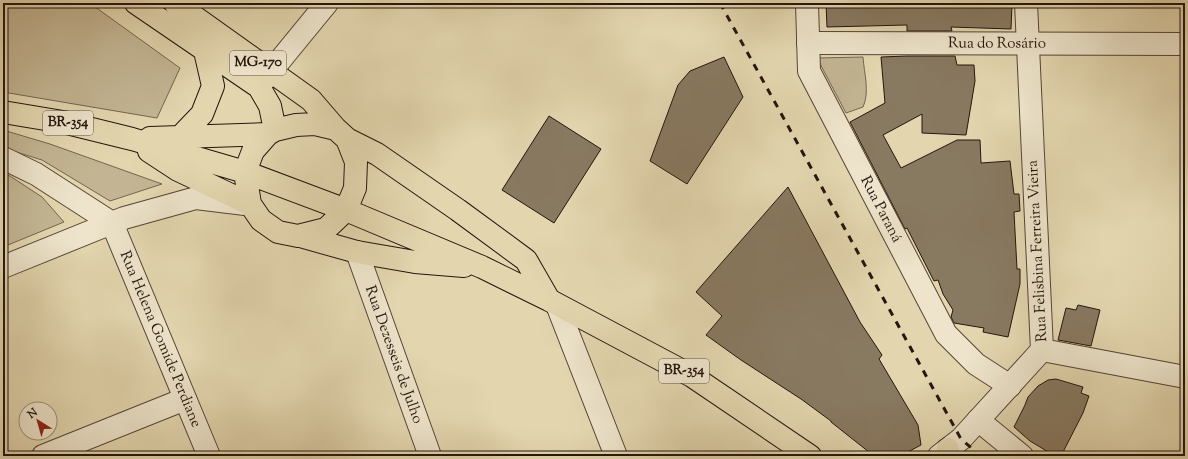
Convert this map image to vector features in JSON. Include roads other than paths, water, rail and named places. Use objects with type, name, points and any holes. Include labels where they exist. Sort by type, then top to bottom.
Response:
[{"type":"main road","name":"MG-170","points":[[136,3],[205,51],[264,80],[311,100],[342,134]]},
{"type":"main road","name":"MG-170","points":[[175,3],[264,80],[270,106],[272,132]]},
{"type":"main road","points":[[180,136],[202,114],[213,86],[205,51]]},
{"type":"main road","name":"BR-354","points":[[3,112],[63,122],[132,139],[245,172],[346,210],[482,267],[553,302],[692,376],[810,456]]},
{"type":"main road","points":[[132,139],[272,132],[296,124],[315,124],[342,134],[377,154],[458,210],[526,260],[553,302]]},
{"type":"main road","points":[[272,132],[253,151],[245,172],[250,204],[261,220],[278,232],[357,252],[415,262],[482,267]]},
{"type":"main road","points":[[298,236],[326,230],[346,210],[355,188],[356,162],[342,134]]},
{"type":"main road","points":[[132,139],[178,170],[250,204]]},
{"type":"street","points":[[264,80],[327,3]]},
{"type":"street","name":"Rua Paraná","points":[[807,3],[809,71],[946,334],[976,364],[1010,386]]},
{"type":"street","name":"Rua Felisbina Ferreira Vieira","points":[[944,454],[961,439],[1042,350],[1026,3]]},
{"type":"street","name":"Rua do Rosário","points":[[808,43],[1185,44]]},
{"type":"street","points":[[3,158],[36,174],[112,223]]},
{"type":"street","points":[[3,267],[124,218],[196,198],[250,204]]},
{"type":"street","name":"Rua Helena Gomide Perdiane","points":[[112,223],[209,456]]},
{"type":"street","name":"Rua Dezesseis de Julho","points":[[357,252],[430,456]]},
{"type":"street","points":[[553,302],[616,456]]},
{"type":"street","points":[[1042,350],[1185,377]]},
{"type":"street","points":[[44,456],[185,399]]},
{"type":"street","points":[[978,420],[1022,456]]},
{"type":"railway","points":[[720,3],[961,439],[981,456]]}]
